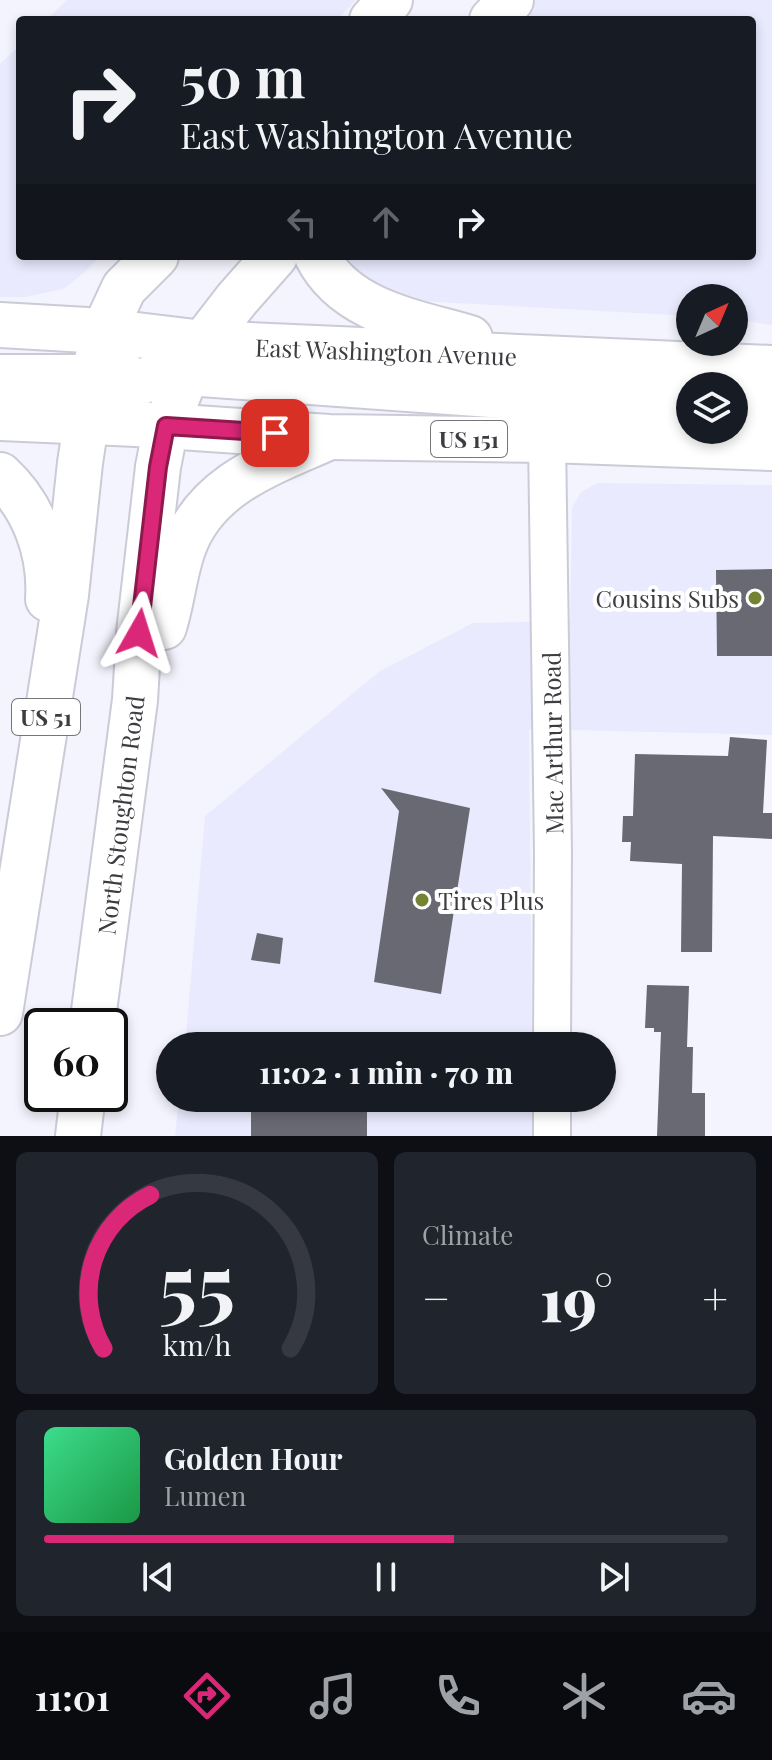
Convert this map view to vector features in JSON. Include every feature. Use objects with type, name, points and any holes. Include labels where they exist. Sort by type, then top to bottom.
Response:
[{"type":"main road","points":[[376,16],[390,0]]},
{"type":"main road","points":[[496,16],[511,0]]},
{"type":"main road","name":"US 51","points":[[0,1013],[66,595],[93,377],[104,331],[124,288],[152,260]]},
{"type":"main road","name":"North Stoughton Road","points":[[94,1008],[135,700],[139,633],[158,467],[166,426],[195,358],[237,299],[271,260]]},
{"type":"main road","points":[[320,260],[333,280],[350,295],[378,311],[534,357]]},
{"type":"main road","name":"East Washington Avenue","points":[[0,325],[104,331],[195,358],[534,357],[772,368]]},
{"type":"main road","points":[[86,421],[131,385],[166,374],[195,358]]},
{"type":"main road","points":[[0,377],[93,377],[195,358],[517,397],[676,405]]},
{"type":"main road","points":[[748,406],[772,406]]},
{"type":"main road","name":"US 151","points":[[0,418],[329,437],[547,440],[772,448]]},
{"type":"main road","points":[[135,700],[166,620],[183,550],[199,516],[219,494],[243,478],[329,437]]},
{"type":"main road","points":[[0,475],[22,498],[37,526],[49,585],[38,767]]},
{"type":"main road","points":[[78,1136],[81,1112]]},
{"type":"street","name":"Mac Arthur Road","points":[[547,440],[553,851],[552,1032]]},
{"type":"street","points":[[552,1112],[552,1136]]},
{"type":"shaded area","points":[[67,0],[356,0],[341,16],[50,16]]},
{"type":"shaded area","points":[[535,0],[772,0],[772,325],[748,321],[748,284],[676,284],[676,315],[382,299],[339,260],[756,260],[756,16],[521,16]]},
{"type":"shaded area","points":[[16,49],[16,260],[96,260],[63,289],[25,297],[0,297],[0,64]]},
{"type":"shaded area","points":[[598,483],[772,485],[772,735],[529,729],[532,1032],[186,1032],[205,816],[380,671],[473,623],[570,621],[572,508],[581,492]]},
{"type":"shaded area","points":[[178,1112],[532,1112],[532,1136],[175,1136]]},
{"type":"building","points":[[772,569],[772,656],[717,656],[716,570]]},
{"type":"building","points":[[730,737],[767,740],[763,813],[772,813],[772,839],[713,836],[712,952],[681,952],[682,864],[630,861],[631,842],[622,842],[623,816],[633,816],[635,754],[728,756]]},
{"type":"building","points":[[381,788],[470,808],[441,994],[374,982],[399,811]]},
{"type":"building","points":[[257,933],[283,938],[280,964],[251,960]]},
{"type":"building","points":[[647,985],[689,986],[687,1047],[693,1047],[692,1093],[705,1093],[705,1136],[657,1136],[661,1032],[645,1028]]},
{"type":"building","points":[[251,1112],[367,1112],[367,1136],[251,1136]]},
{"type":"place","name":"Cousins Subs","points":[[755,598]]},
{"type":"place","name":"Tires Plus","points":[[422,900]]},
{"type":"route","points":[[139,633],[158,467],[166,426],[275,433]]}]
